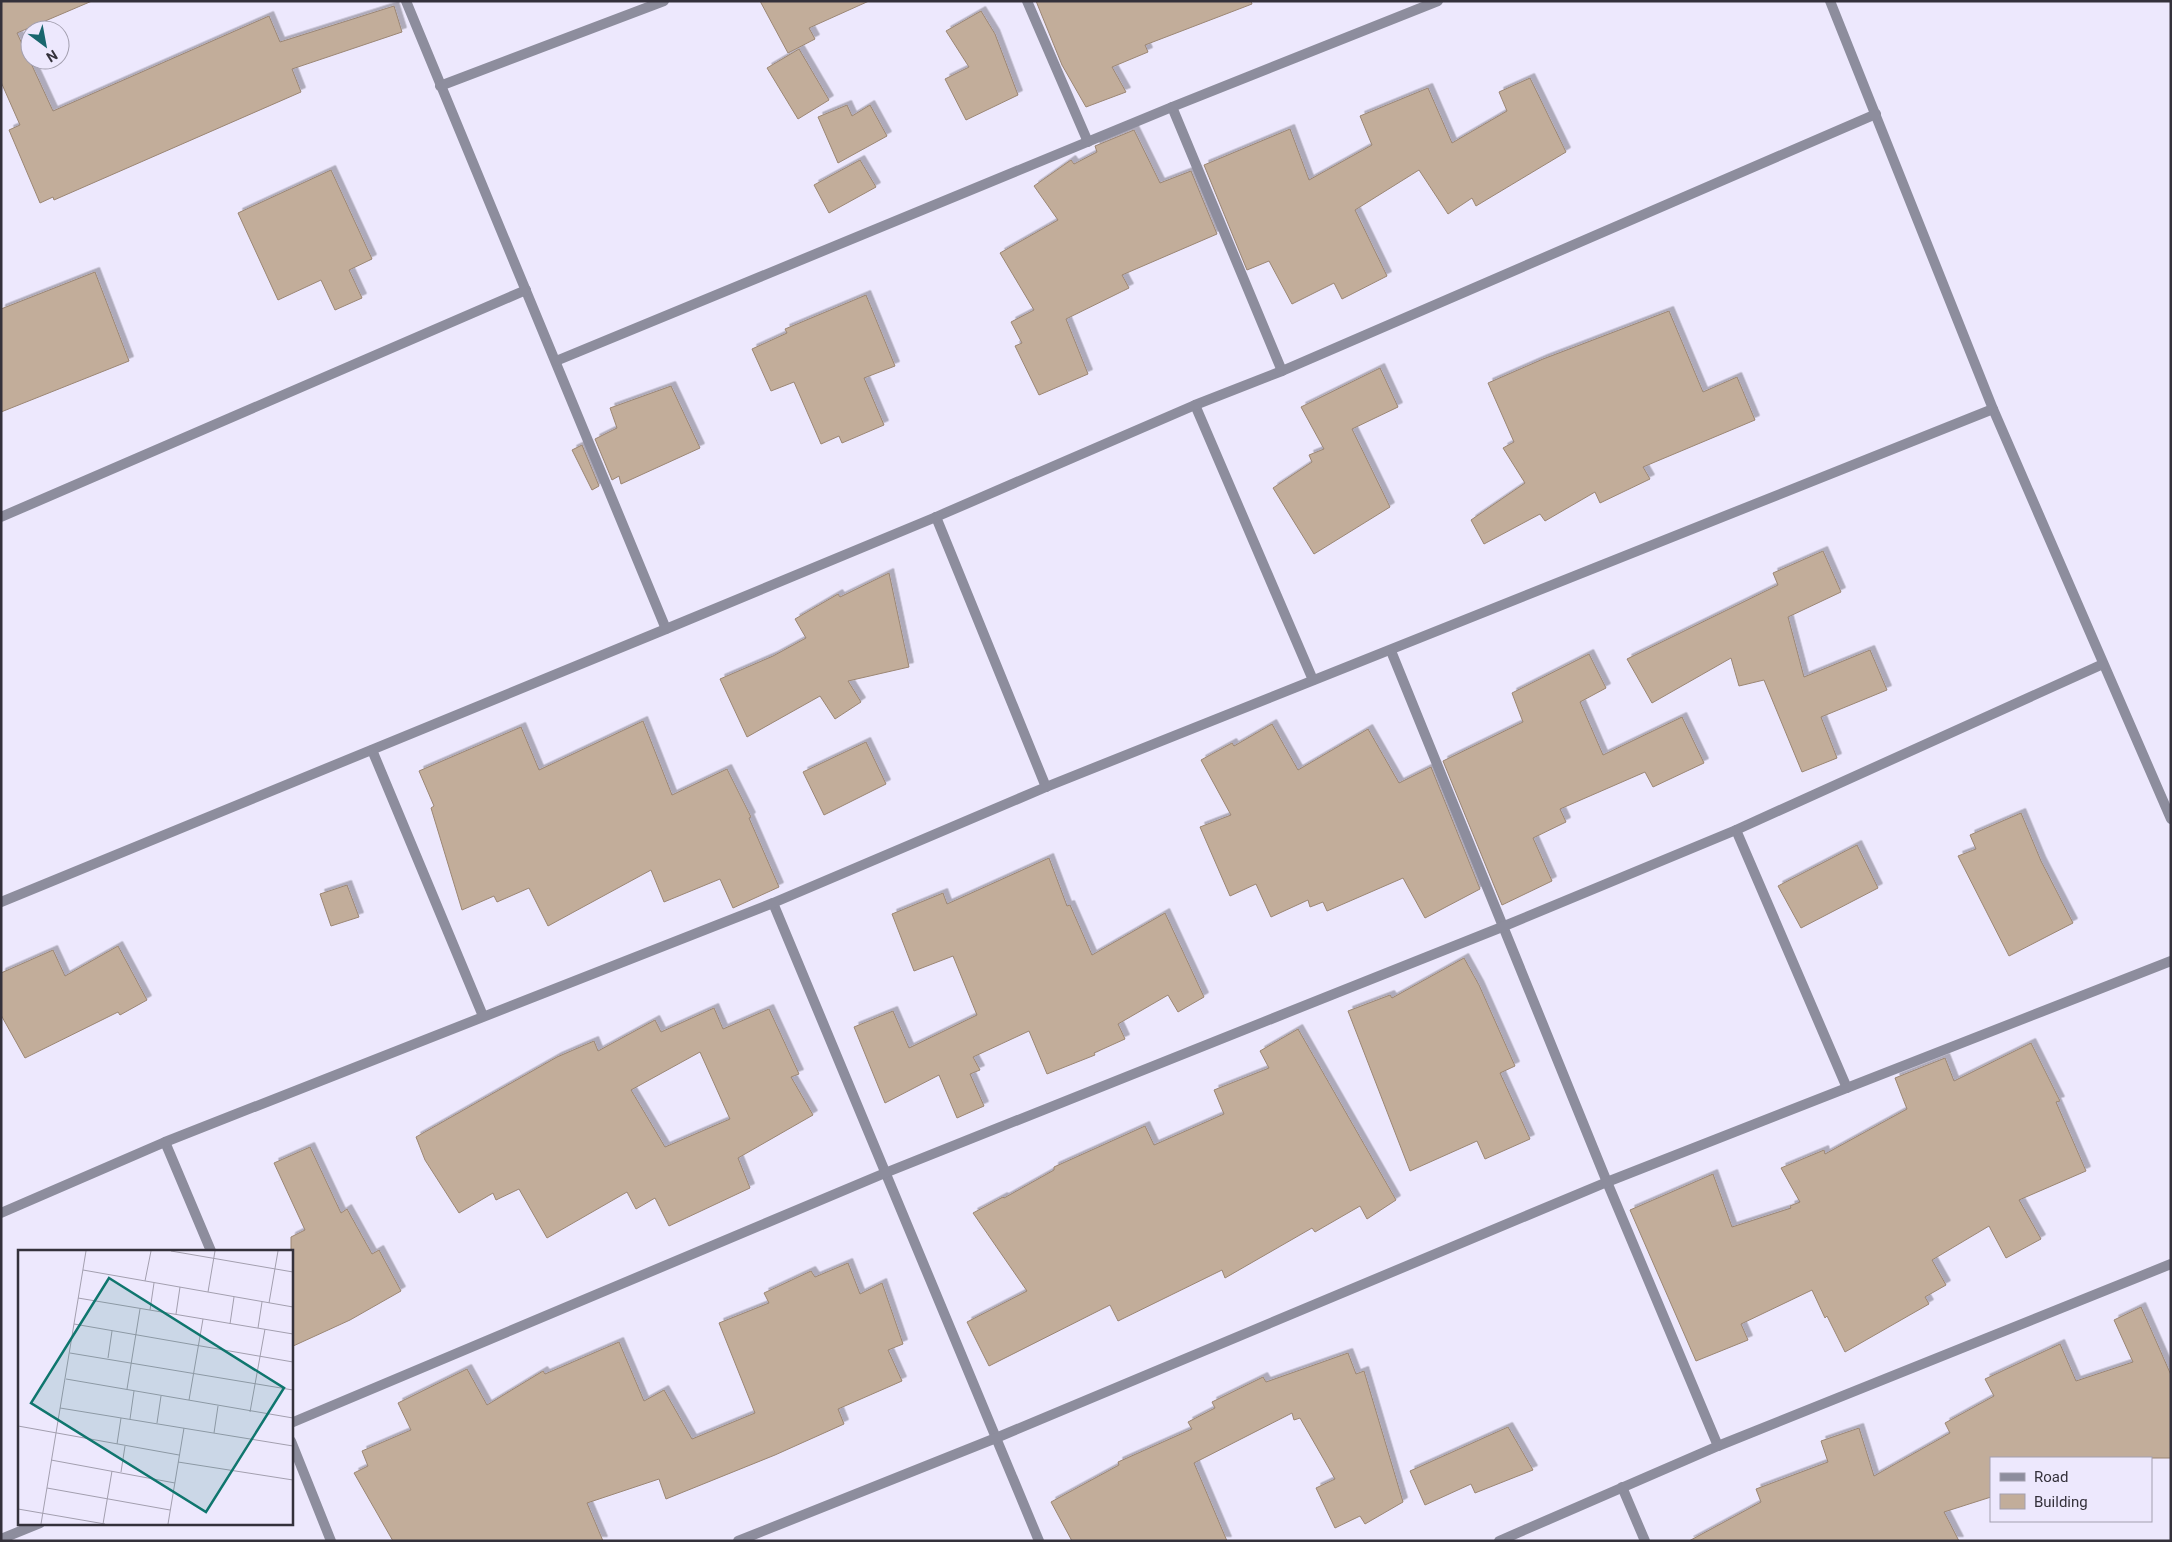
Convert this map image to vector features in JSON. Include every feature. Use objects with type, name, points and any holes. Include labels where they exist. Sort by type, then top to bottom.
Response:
[{"type":"street","points":[[406,1],[666,629]]},
{"type":"street","points":[[440,86],[664,1]]},
{"type":"street","points":[[1027,1],[1088,142]]},
{"type":"street","points":[[556,362],[1172,107],[1438,1]]},
{"type":"street","points":[[1830,1],[1993,409],[2171,819]]},
{"type":"street","points":[[1172,107],[1282,371]]},
{"type":"street","points":[[1,902],[936,517],[1195,405],[1282,371],[1876,114]]},
{"type":"street","points":[[1,517],[526,290]]},
{"type":"street","points":[[1195,405],[1313,680]]},
{"type":"street","points":[[1,1212],[165,1142],[773,903],[1046,787],[1313,680],[1391,651],[1993,409]]},
{"type":"street","points":[[936,517],[1046,787]]},
{"type":"street","points":[[1391,651],[1606,1182],[1718,1446]]},
{"type":"street","points":[[292,1423],[885,1173],[1502,927],[1736,830],[2103,664]]},
{"type":"street","points":[[372,750],[483,1016]]},
{"type":"street","points":[[1736,830],[1846,1088]]},
{"type":"street","points":[[773,903],[1039,1541]]},
{"type":"street","points":[[738,1541],[996,1438],[1606,1182],[2171,962]]},
{"type":"street","points":[[165,1142],[211,1250]]},
{"type":"street","points":[[1500,1541],[1718,1446],[2171,1264]]},
{"type":"street","points":[[292,1444],[331,1541]]},
{"type":"street","points":[[1622,1487],[1645,1541]]},
{"type":"street","points":[[1,1539],[38,1524]]},
{"type":"building","points":[[1,1],[92,1],[47,20],[20,20],[20,32],[17,33],[20,40],[20,70],[34,70],[53,111],[269,16],[280,42],[394,6],[402,32],[292,69],[301,92],[54,200],[53,197],[40,203],[9,130],[20,125],[1,82]]},
{"type":"building","points":[[760,1],[869,1],[809,28],[815,39],[788,53]]},
{"type":"building","points":[[1036,1],[1251,1],[1252,4],[1145,45],[1148,52],[1112,67],[1126,92],[1086,107],[1062,65]]},
{"type":"building","points":[[981,11],[995,34],[1018,95],[966,120],[945,79],[969,67],[946,31]]},
{"type":"building","points":[[799,49],[829,100],[798,119],[767,68]]},
{"type":"building","points":[[1530,78],[1566,152],[1476,206],[1472,198],[1448,214],[1419,170],[1355,210],[1387,276],[1342,299],[1334,283],[1292,304],[1269,261],[1247,270],[1204,165],[1290,129],[1309,180],[1372,145],[1360,116],[1428,88],[1452,143],[1507,111],[1499,92]]},
{"type":"building","points":[[847,105],[852,116],[870,105],[887,136],[838,163],[818,117]]},
{"type":"building","points":[[1134,130],[1160,183],[1191,171],[1217,234],[1122,275],[1129,288],[1066,319],[1088,374],[1039,395],[1015,346],[1022,343],[1011,322],[1034,310],[1000,253],[1058,220],[1034,186],[1071,160],[1074,164],[1097,152],[1095,146]]},
{"type":"building","points":[[860,160],[876,187],[829,213],[814,185]]},
{"type":"building","points":[[331,170],[372,259],[349,270],[362,298],[335,310],[321,280],[278,300],[238,213]]},
{"type":"building","points":[[95,272],[129,361],[1,412],[1,309]]},
{"type":"building","points":[[866,295],[895,366],[864,378],[884,425],[842,443],[839,436],[821,444],[794,382],[771,391],[752,349],[787,333],[785,329]]},
{"type":"building","points":[[1669,311],[1703,392],[1737,377],[1755,420],[1643,467],[1650,479],[1600,503],[1595,492],[1545,521],[1540,514],[1484,544],[1471,520],[1525,483],[1503,448],[1514,442],[1488,383],[1543,359]]},
{"type":"building","points":[[1380,368],[1398,407],[1352,429],[1390,507],[1314,554],[1273,488],[1312,462],[1309,455],[1324,449],[1301,407]]},
{"type":"building","points":[[671,386],[700,448],[621,484],[619,476],[612,480],[595,439],[617,428],[610,408]]},
{"type":"building","points":[[582,445],[599,486],[592,490],[572,450]]},
{"type":"building","points":[[1823,551],[1841,592],[1788,617],[1804,677],[1870,650],[1887,690],[1821,717],[1837,758],[1802,772],[1764,680],[1739,686],[1731,658],[1652,703],[1627,659],[1778,585],[1773,573]]},
{"type":"building","points":[[889,573],[909,667],[848,681],[861,702],[835,719],[820,696],[747,737],[720,679],[773,656],[806,638],[795,619],[838,594],[840,597]]},
{"type":"building","points":[[1589,654],[1606,688],[1580,702],[1603,755],[1682,717],[1704,763],[1653,787],[1645,772],[1560,809],[1566,822],[1533,838],[1552,881],[1502,905],[1443,761],[1523,722],[1512,693]]},
{"type":"building","points":[[643,721],[672,795],[727,769],[751,817],[749,818],[779,887],[733,908],[720,879],[664,902],[651,870],[548,926],[529,888],[497,902],[494,896],[462,910],[431,808],[434,806],[419,771],[521,727],[539,770]]},
{"type":"building","points":[[1272,724],[1298,770],[1368,729],[1399,783],[1431,767],[1480,889],[1425,918],[1403,878],[1327,911],[1323,902],[1310,907],[1308,900],[1271,917],[1256,884],[1230,896],[1200,827],[1231,815],[1201,760],[1232,743],[1234,746]]},
{"type":"building","points":[[866,742],[886,784],[824,815],[803,772]]},
{"type":"building","points":[[2021,813],[2041,861],[2073,923],[2009,956],[1958,856],[1976,849],[1970,835]]},
{"type":"building","points":[[1857,845],[1878,888],[1801,928],[1778,886]]},
{"type":"building","points":[[1049,858],[1067,906],[1070,905],[1092,955],[1165,913],[1204,997],[1178,1012],[1168,995],[1118,1024],[1125,1039],[1094,1053],[1095,1055],[1047,1074],[1029,1031],[973,1057],[980,1070],[970,1074],[984,1106],[957,1118],[939,1075],[885,1103],[854,1027],[893,1011],[909,1048],[977,1015],[953,956],[914,971],[892,914],[943,893],[947,904]]},
{"type":"building","points":[[347,885],[359,917],[331,926],[320,894]]},
{"type":"building","points":[[118,946],[147,1000],[120,1015],[118,1012],[25,1058],[1,1015],[1,973],[53,950],[65,976]]},
{"type":"building","points":[[1464,958],[1479,985],[1515,1066],[1500,1073],[1530,1139],[1485,1159],[1477,1141],[1410,1171],[1348,1011],[1390,995],[1392,998]]},
{"type":"building","points":[[714,1008],[723,1029],[769,1009],[799,1074],[791,1077],[813,1115],[738,1158],[750,1188],[669,1226],[655,1198],[636,1209],[627,1192],[547,1238],[519,1189],[496,1200],[493,1193],[459,1213],[425,1160],[416,1137],[557,1057],[594,1041],[598,1051],[655,1020],[661,1032]],"holes":[[[700,1052],[730,1119],[665,1147],[631,1090]]]},
{"type":"building","points":[[1298,1029],[1396,1200],[1367,1219],[1360,1206],[1315,1232],[1312,1228],[1225,1278],[1222,1270],[1118,1321],[1110,1305],[989,1366],[967,1322],[1027,1291],[973,1213],[1054,1170],[1054,1167],[1145,1126],[1154,1145],[1224,1114],[1214,1090],[1269,1068],[1260,1051]]},
{"type":"building","points":[[2031,1043],[2060,1101],[2056,1102],[2086,1171],[2019,1200],[2041,1239],[2006,1258],[1989,1226],[1932,1260],[1946,1285],[1925,1297],[1929,1304],[1845,1352],[1827,1316],[1825,1318],[1812,1290],[1741,1324],[1748,1340],[1696,1361],[1630,1210],[1713,1174],[1732,1227],[1791,1208],[1790,1206],[1800,1202],[1781,1168],[1824,1150],[1825,1154],[1907,1109],[1895,1078],[1945,1058],[1954,1081]]},
{"type":"building","points":[[310,1147],[341,1213],[347,1209],[372,1254],[379,1250],[401,1291],[350,1320],[292,1347],[291,1237],[305,1230],[274,1163]]},
{"type":"building","points":[[848,1263],[860,1294],[882,1283],[903,1344],[888,1350],[902,1381],[838,1409],[844,1424],[775,1455],[666,1499],[659,1479],[587,1503],[603,1541],[393,1541],[354,1473],[368,1466],[362,1451],[411,1430],[398,1403],[467,1369],[487,1405],[543,1371],[545,1374],[619,1342],[644,1401],[664,1390],[692,1439],[755,1413],[719,1323],[769,1303],[764,1293],[811,1271],[815,1277]]},
{"type":"building","points":[[2141,1307],[2171,1375],[2171,1458],[1990,1457],[1990,1497],[1944,1512],[1959,1541],[1689,1541],[1761,1502],[1756,1489],[1828,1462],[1821,1441],[1859,1428],[1874,1476],[1950,1433],[1945,1423],[1994,1396],[1985,1379],[2060,1344],[2076,1381],[2133,1362],[2114,1320]]},
{"type":"building","points":[[1348,1353],[1356,1374],[1364,1371],[1403,1502],[1365,1524],[1360,1516],[1335,1528],[1316,1488],[1335,1479],[1300,1418],[1294,1420],[1292,1413],[1194,1463],[1227,1541],[1072,1541],[1051,1502],[1119,1465],[1118,1462],[1192,1429],[1188,1422],[1215,1408],[1212,1402],[1263,1377],[1266,1382]]},
{"type":"building","points":[[1508,1427],[1533,1470],[1475,1493],[1471,1484],[1425,1505],[1410,1471]]}]
